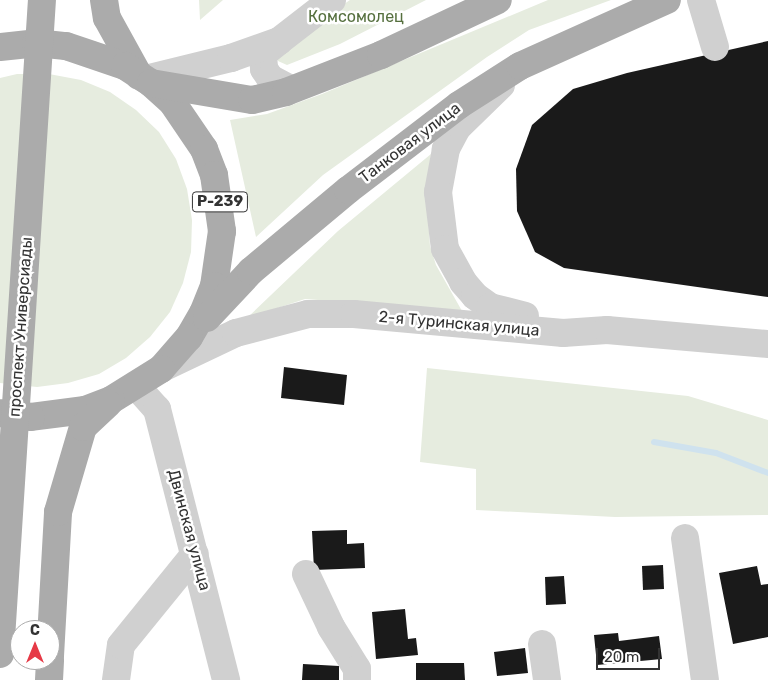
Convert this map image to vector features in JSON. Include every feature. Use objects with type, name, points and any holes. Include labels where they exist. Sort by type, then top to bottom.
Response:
[{"type":"main road","name":"проспект Универсиады","points":[[0,654],[42,0]]},
{"type":"main road","points":[[104,0],[106,18],[145,79],[252,100],[291,89],[381,55],[498,0]]},
{"type":"main road","name":"Танковая улица","points":[[189,337],[251,271],[348,190],[459,105],[520,66],[667,0]]},
{"type":"main road","name":"Р-239","points":[[0,45],[36,43],[66,46],[97,54],[145,79],[172,102],[199,141],[214,175],[220,203],[222,231],[216,277],[203,313],[189,337],[161,369],[137,387],[111,400],[58,415],[0,413]]},
{"type":"main road","name":"Р-239","points":[[52,620],[58,512],[83,427],[111,400]]},
{"type":"street","points":[[291,89],[270,78],[264,69],[263,54],[332,0]]},
{"type":"street","points":[[701,0],[715,47]]},
{"type":"street","points":[[145,79],[232,58],[279,41]]},
{"type":"street","points":[[520,66],[457,128],[446,149],[438,192],[445,249],[462,282],[474,296],[490,307],[504,312],[608,330]]},
{"type":"street","name":"2-я Туринская улица","points":[[161,369],[236,333],[308,314],[354,314],[563,332],[608,330],[768,344]]},
{"type":"street","name":"Двинская улица","points":[[137,387],[157,409],[226,680]]},
{"type":"street","points":[[685,538],[705,680]]},
{"type":"street","points":[[116,680],[121,645],[195,554]]},
{"type":"street","points":[[306,574],[331,627],[357,669],[357,680]]},
{"type":"street","points":[[542,644],[547,680]]},
{"type":"green space","points":[[199,0],[223,0],[200,20]]},
{"type":"green space","name":"Комсомолец","points":[[350,0],[426,0],[340,44],[287,65],[278,61],[278,49]]},
{"type":"green space","points":[[548,0],[611,0],[529,30],[487,57],[323,175],[256,237],[230,120],[267,114],[322,94]]},
{"type":"green space","points":[[17,74],[49,74],[81,80],[110,92],[136,110],[159,132],[176,159],[187,189],[192,220],[191,252],[183,283],[170,312],[150,337],[126,358],[99,374],[68,383],[37,387],[0,383],[0,78]]},
{"type":"green space","points":[[431,154],[426,190],[430,246],[436,265],[462,311],[305,299],[247,318],[338,231]]},
{"type":"green space","points":[[427,368],[688,396],[768,420],[768,515],[615,517],[476,510],[476,469],[420,462]]},
{"type":"building","points":[[768,41],[768,297],[564,268],[535,252],[517,211],[516,169],[532,125],[573,89],[627,73]]},
{"type":"building","points":[[284,367],[347,375],[344,405],[281,398]]},
{"type":"building","points":[[347,530],[347,544],[364,543],[365,568],[314,570],[312,531]]},
{"type":"building","points":[[663,565],[664,589],[643,590],[642,566]]},
{"type":"building","points":[[757,566],[761,585],[768,584],[768,637],[733,644],[719,573]]},
{"type":"building","points":[[564,576],[566,604],[546,605],[545,577]]},
{"type":"building","points":[[405,609],[408,639],[416,638],[418,655],[376,659],[372,612]]},
{"type":"building","points":[[618,633],[619,641],[659,636],[662,659],[597,665],[594,635]]},
{"type":"building","points":[[525,648],[528,673],[497,676],[494,652]]},
{"type":"building","points":[[416,663],[464,663],[465,680],[416,680]]},
{"type":"building","points":[[303,664],[339,666],[339,680],[302,680]]},
{"type":"waterway","points":[[654,442],[716,453],[768,473]]}]
